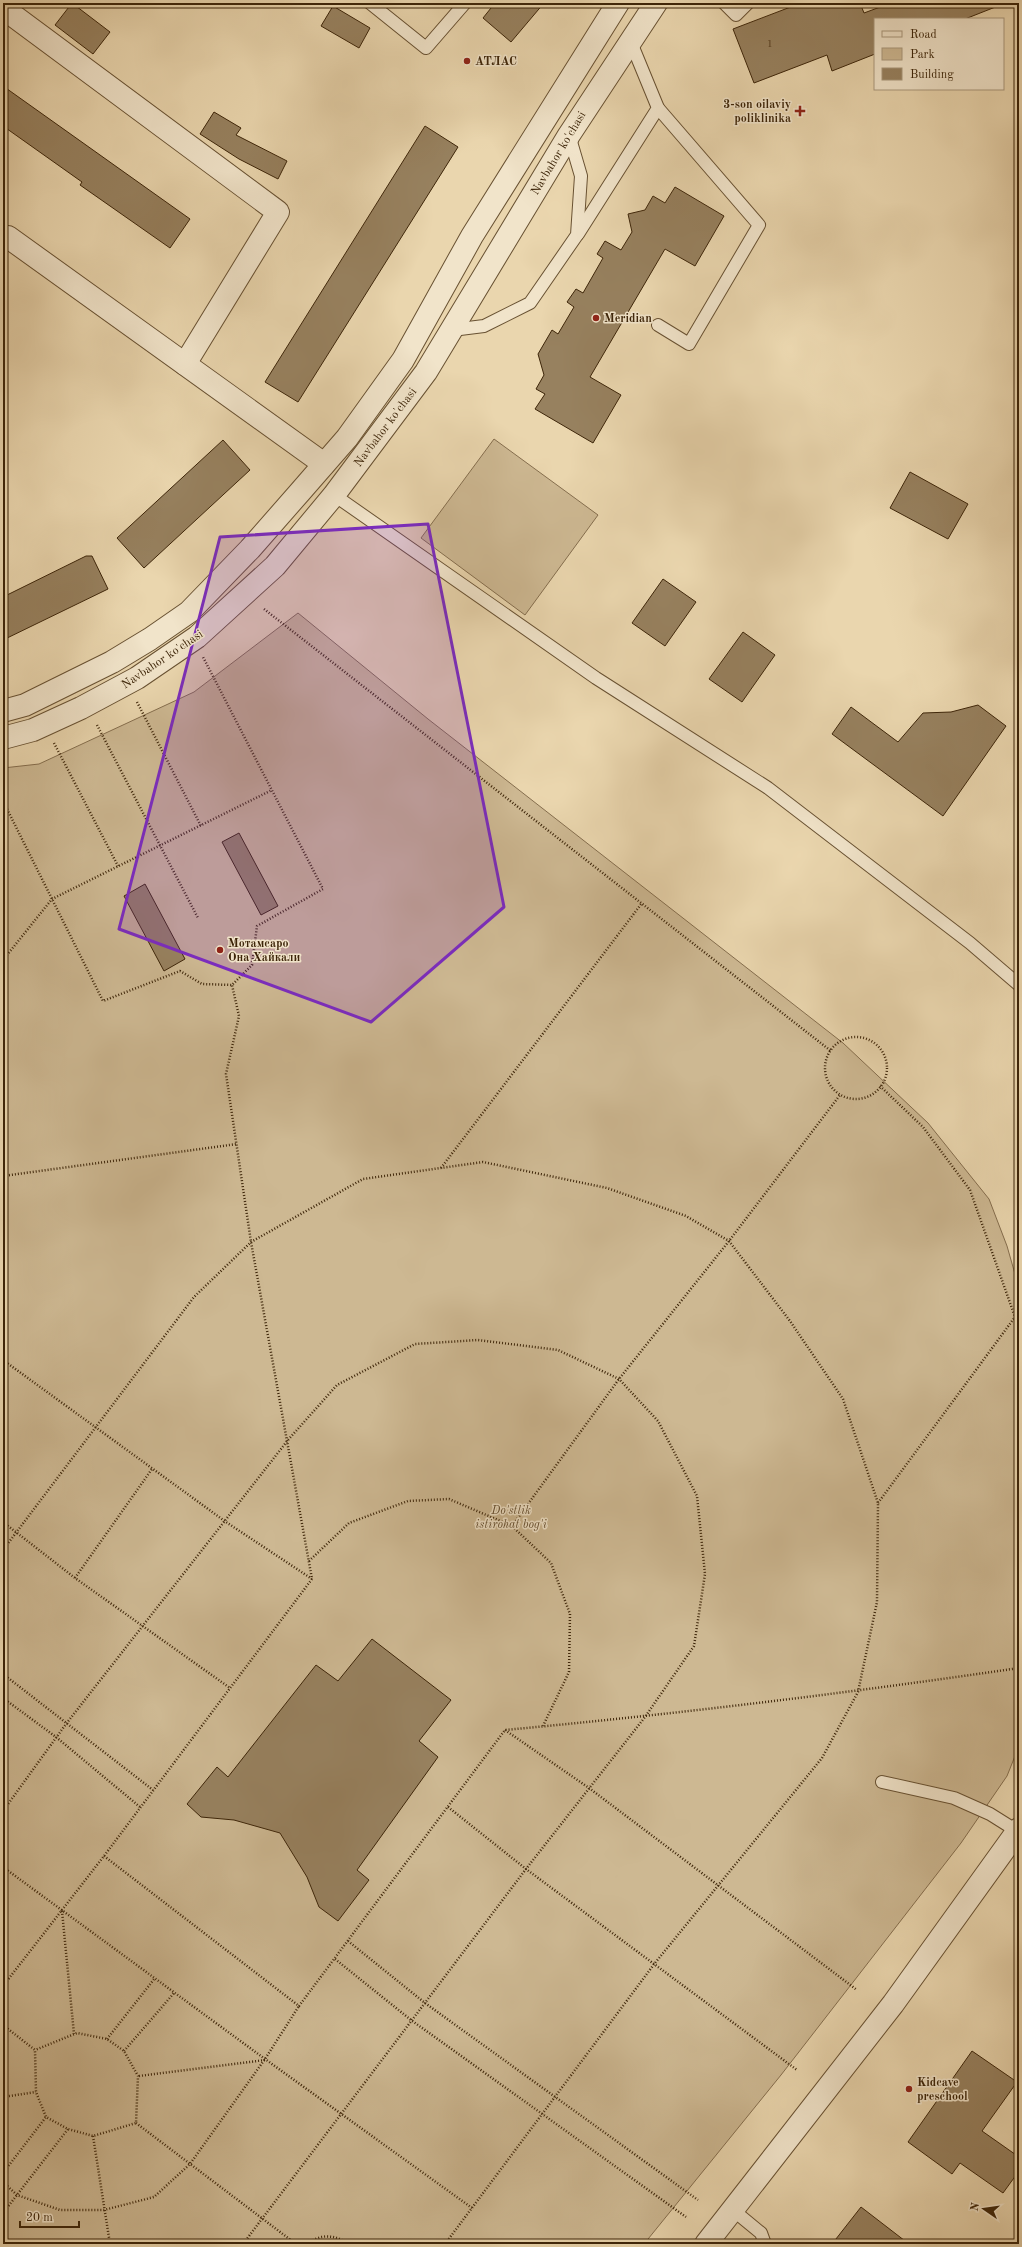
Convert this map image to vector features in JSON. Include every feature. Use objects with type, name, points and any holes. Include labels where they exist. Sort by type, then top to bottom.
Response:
[{"type":"street","name":"Navbahor ko'chasi","points":[[3,711],[25,705],[112,662],[150,639],[189,612],[250,549],[347,438],[403,360],[472,236],[618,3]]},
{"type":"street","name":"Navbahor ko'chasi","points":[[3,738],[33,730],[81,708],[137,678],[197,637],[275,566],[334,495],[426,372],[569,135],[630,40],[656,3]]},
{"type":"street","points":[[3,8],[278,212],[185,364]]},
{"type":"street","points":[[3,239],[8,237],[324,464]]},
{"type":"street","points":[[347,438],[366,452]]},
{"type":"street","points":[[706,2244],[893,2004],[1018,1831]]},
{"type":"lane","points":[[370,3],[426,48],[465,3]]},
{"type":"lane","points":[[724,3],[736,15],[748,3]]},
{"type":"lane","points":[[630,40],[658,108],[759,224],[689,344],[658,325]]},
{"type":"lane","points":[[452,330],[484,326],[530,303],[577,235],[658,108]]},
{"type":"lane","points":[[569,135],[581,176],[577,235]]},
{"type":"lane","points":[[334,495],[596,678],[768,788],[970,943],[1019,985]]},
{"type":"lane","points":[[882,1782],[954,1798],[990,1814],[1018,1831]]},
{"type":"lane","points":[[733,2210],[761,2233],[765,2244]]},
{"type":"path","points":[[264,609],[831,1051]]},
{"type":"path","points":[[3,801],[102,1001],[180,971],[202,984],[232,985],[252,964],[257,926],[323,889],[203,656]]},
{"type":"path","points":[[136,700],[201,826]]},
{"type":"path","points":[[97,725],[198,918]]},
{"type":"path","points":[[53,741],[118,866]]},
{"type":"path","points":[[3,960],[52,899],[272,790]]},
{"type":"path","points":[[440,1168],[642,904]]},
{"type":"path","points":[[3,1986],[104,1856],[312,1578],[251,1242],[226,1074],[239,1016],[232,985]]},
{"type":"path","points":[[857,1038],[867,1040],[875,1045],[882,1052],[886,1062],[886,1072],[880,1086],[870,1096],[860,1099],[850,1099],[840,1095],[833,1089],[826,1075],[826,1060],[831,1051],[838,1043],[857,1038]]},
{"type":"path","points":[[880,1086],[922,1127],[970,1190],[1016,1317],[1019,1443]]},
{"type":"path","points":[[512,1526],[619,1379],[729,1241],[840,1095]]},
{"type":"path","points":[[3,1176],[237,1144]]},
{"type":"path","points":[[3,1550],[194,1297],[251,1242],[363,1179],[483,1162],[607,1188],[686,1216],[729,1241],[790,1321],[843,1399],[878,1503],[876,1602],[858,1692],[822,1758],[655,1963],[445,2244]]},
{"type":"path","points":[[878,1503],[1016,1317]]},
{"type":"path","points":[[3,1810],[66,1724],[226,1522],[288,1440],[337,1384],[415,1344],[478,1340],[558,1350],[619,1379],[658,1421],[697,1496],[705,1574],[694,1646],[645,1717],[526,1869],[243,2244]]},
{"type":"path","points":[[3,1360],[95,1429],[226,1522],[312,1578]]},
{"type":"path","points":[[75,1578],[152,1469]]},
{"type":"path","points":[[309,1561],[349,1523],[408,1501],[449,1499],[512,1526],[551,1563],[570,1614],[569,1672],[543,1726]]},
{"type":"path","points":[[3,1522],[75,1578],[230,1688]]},
{"type":"path","points":[[3,2182],[17,2195],[60,2210],[104,2210],[154,2197],[190,2164],[265,2059],[299,2006],[505,1730],[645,1717],[858,1692],[1019,1668]]},
{"type":"path","points":[[3,1674],[153,1790]]},
{"type":"path","points":[[3,1698],[56,1737],[140,1807]]},
{"type":"path","points":[[505,1730],[589,1788],[717,1886],[857,1990]]},
{"type":"path","points":[[448,1807],[526,1869],[655,1963],[797,2070]]},
{"type":"path","points":[[104,1856],[299,2006]]},
{"type":"path","points":[[3,1867],[174,1993],[472,2208]]},
{"type":"path","points":[[62,1910],[74,2034]]},
{"type":"path","points":[[348,1941],[425,2003],[698,2200]]},
{"type":"path","points":[[335,1959],[412,2020],[686,2217]]},
{"type":"path","points":[[107,2039],[155,1978]]},
{"type":"path","points":[[124,2051],[174,1993]]},
{"type":"path","points":[[3,2024],[35,2050],[36,2092],[46,2117],[68,2129],[93,2136],[136,2123]]},
{"type":"path","points":[[35,2050],[74,2034],[107,2039],[124,2051],[138,2076],[136,2123]]},
{"type":"path","points":[[138,2076],[265,2059]]},
{"type":"path","points":[[3,2097],[36,2092]]},
{"type":"path","points":[[3,2173],[46,2117]]},
{"type":"path","points":[[136,2123],[296,2244]]},
{"type":"path","points":[[3,2213],[68,2129]]},
{"type":"path","points":[[93,2136],[110,2244]]},
{"type":"path","points":[[308,2244],[321,2237],[332,2236],[342,2239],[349,2244]]},
{"type":"highlighted area","points":[[428,524],[504,907],[371,1022],[119,929],[220,537]]},
{"type":"green space","points":[[494,439],[598,515],[525,615],[421,538]]},
{"type":"green space","name":"Do'stlik istirohat bog'i","points":[[298,613],[428,719],[843,1043],[928,1123],[989,1199],[1007,1246],[1019,1288],[1019,1746],[1007,1776],[961,1843],[781,2075],[644,2244],[3,2244],[3,768],[39,764],[194,692]]},
{"type":"building","points":[[72,3],[110,32],[93,54],[55,25]]},
{"type":"building","points":[[495,3],[544,3],[511,42],[483,18]]},
{"type":"building","points":[[801,3],[860,3],[864,13],[891,3],[1003,4],[968,18],[874,18],[874,54],[832,71],[827,55],[754,83],[733,29]]},
{"type":"building","points":[[333,6],[370,28],[359,48],[321,26]]},
{"type":"building","points":[[3,86],[190,219],[170,248],[80,185],[82,182],[3,126]]},
{"type":"building","points":[[214,112],[241,128],[236,135],[287,161],[278,179],[239,159],[200,134]]},
{"type":"building","points":[[425,126],[458,147],[298,402],[265,382]]},
{"type":"building","name":"Meridian","points":[[675,187],[724,216],[695,266],[665,249],[590,377],[621,395],[593,443],[535,409],[545,394],[536,389],[544,375],[538,354],[552,330],[558,334],[574,307],[567,302],[576,289],[583,293],[603,258],[597,254],[605,241],[621,250],[632,232],[628,214],[645,210],[653,196],[665,203]]},
{"type":"building","points":[[223,440],[250,470],[144,568],[117,538]]},
{"type":"building","points":[[910,472],[968,504],[948,539],[890,508]]},
{"type":"building","points":[[86,556],[92,556],[108,589],[3,640],[3,597]]},
{"type":"building","points":[[663,579],[696,602],[665,646],[632,623]]},
{"type":"building","points":[[743,632],[775,655],[742,702],[709,679]]},
{"type":"building","points":[[978,705],[1006,726],[943,816],[832,734],[851,707],[898,742],[923,713],[951,712]]},
{"type":"building","points":[[239,833],[278,906],[261,915],[222,842]]},
{"type":"building","points":[[145,884],[185,959],[164,971],[124,896]]},
{"type":"building","points":[[372,1639],[451,1700],[419,1741],[438,1757],[357,1870],[369,1880],[338,1921],[319,1907],[307,1877],[280,1833],[234,1820],[201,1817],[187,1804],[217,1767],[228,1777],[316,1665],[338,1681]]},
{"type":"building","points":[[972,2051],[1017,2082],[982,2131],[1019,2157],[1019,2171],[1003,2193],[960,2163],[952,2174],[908,2142]]},
{"type":"building","points":[[861,2207],[909,2244],[832,2244]]},
{"type":"place","name":"АТЛАС","points":[[467,61]]},
{"type":"place","name":"3-son oilaviy poliklinika","points":[[800,111]]},
{"type":"place","name":"Meridian","points":[[596,318]]},
{"type":"place","name":"Мотамсаро Она Хайкали","points":[[220,950]]},
{"type":"place","name":"Kidcave preschool","points":[[909,2089]]}]
